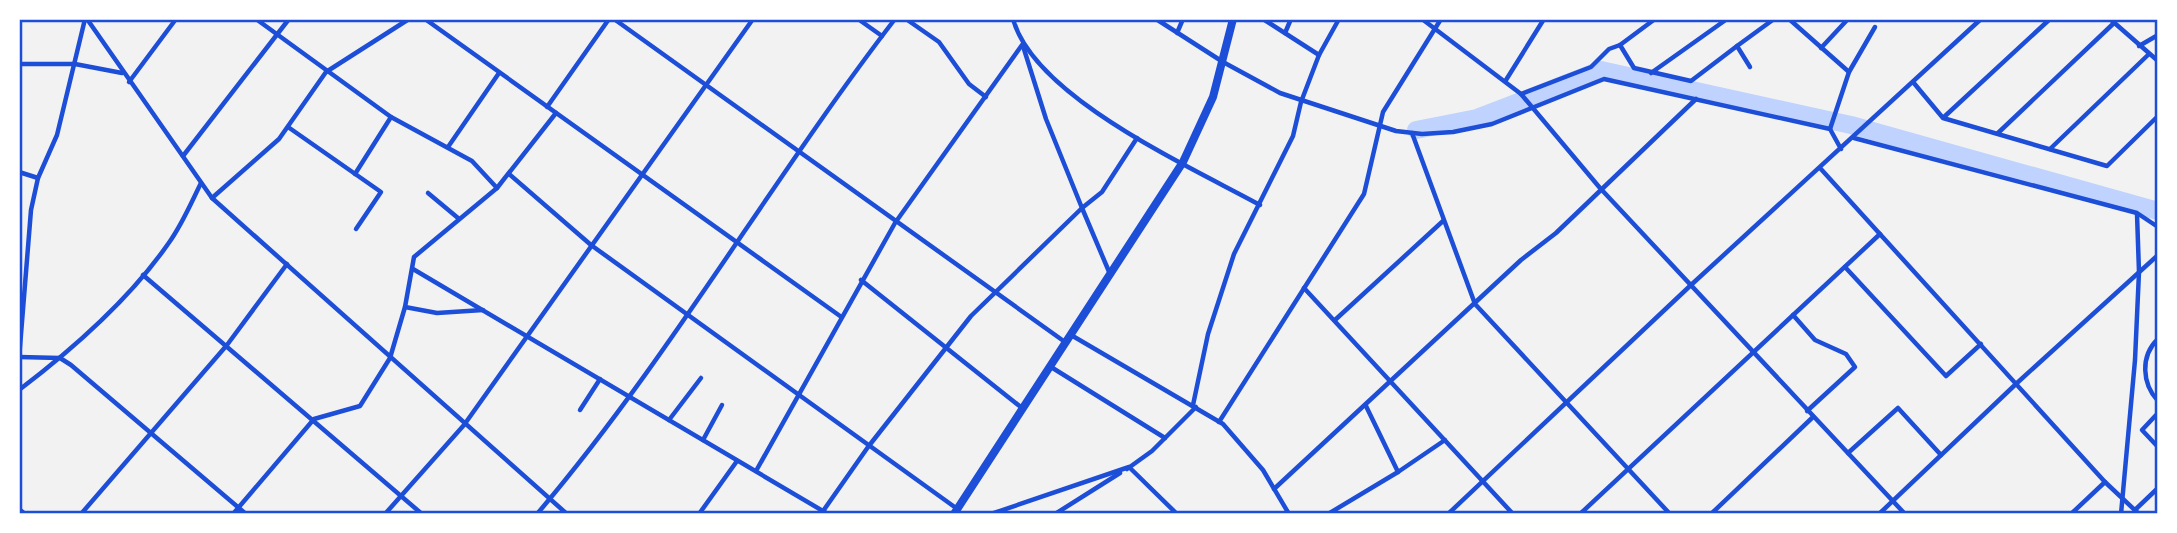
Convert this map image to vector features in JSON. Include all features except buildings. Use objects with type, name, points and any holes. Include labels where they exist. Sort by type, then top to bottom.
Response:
[{"type":"main road","points":[[955,511],[1183,162],[1213,97],[1233,19]]},
{"type":"street","points":[[86,19],[57,135],[38,178],[31,210],[19,358],[61,358],[246,514]]},
{"type":"street","points":[[86,19],[212,198],[567,514]]},
{"type":"street","points":[[130,82],[176,19]]},
{"type":"street","points":[[256,19],[391,117],[472,161],[497,188]]},
{"type":"street","points":[[183,156],[289,19]]},
{"type":"street","points":[[212,198],[279,138],[327,72],[409,19]]},
{"type":"street","points":[[425,19],[840,316]]},
{"type":"street","points":[[547,107],[609,19]]},
{"type":"street","points":[[614,19],[996,293],[1068,338],[1195,406],[1219,422],[1241,444],[1289,514]]},
{"type":"street","points":[[386,514],[464,425],[753,19]]},
{"type":"street","points":[[858,19],[882,36]]},
{"type":"street","points":[[537,514],[631,397],[735,243],[895,19]]},
{"type":"street","points":[[906,19],[939,42],[969,84],[985,97]]},
{"type":"street","points":[[1013,19],[1045,119],[1110,274]]},
{"type":"street","points":[[1156,19],[1223,62],[1301,102],[1412,133],[1453,132],[1492,124],[1604,79],[1830,129]]},
{"type":"street","points":[[1177,33],[1183,19]]},
{"type":"street","points":[[1263,19],[1318,55]]},
{"type":"street","points":[[1285,33],[1291,19]]},
{"type":"street","points":[[1055,514],[1129,467],[1165,438],[1195,406],[1220,294],[1234,254],[1293,136],[1301,102],[1318,55],[1339,19]]},
{"type":"street","points":[[1422,19],[1506,80],[1522,96],[1600,188],[1905,514]]},
{"type":"street","points":[[1219,422],[1364,194],[1378,125],[1441,19]]},
{"type":"street","points":[[1506,80],[1544,19]]},
{"type":"street","points":[[1522,96],[1591,66],[1609,49],[1620,45],[1655,19]]},
{"type":"street","points":[[1650,74],[1671,56],[1727,19]]},
{"type":"street","points":[[1620,45],[1634,68],[1650,74],[1691,81],[1774,19]]},
{"type":"street","points":[[1789,19],[1849,72]]},
{"type":"street","points":[[1821,48],[1847,19]]},
{"type":"street","points":[[1448,514],[1691,285],[1981,19]]},
{"type":"street","points":[[1943,118],[2050,19]]},
{"type":"street","points":[[1997,133],[2112,21],[2158,61]]},
{"type":"street","points":[[1841,149],[1830,129],[1849,72],[1875,27]]},
{"type":"street","points":[[2139,46],[2158,34]]},
{"type":"street","points":[[756,471],[840,316],[895,223],[1022,45]]},
{"type":"street","points":[[1022,45],[1080,102],[1137,138],[1259,205]]},
{"type":"street","points":[[1737,47],[1750,67]]},
{"type":"street","points":[[2049,149],[2149,54]]},
{"type":"street","points":[[19,64],[75,64],[124,74]]},
{"type":"street","points":[[448,146],[499,74]]},
{"type":"street","points":[[1913,82],[1943,118],[2107,166],[2158,116]]},
{"type":"street","points":[[1274,489],[1696,99]]},
{"type":"street","points":[[233,514],[314,419],[360,406],[390,358],[405,307],[414,257],[421,248],[497,188],[556,113]]},
{"type":"street","points":[[355,174],[391,117]]},
{"type":"street","points":[[288,127],[381,192],[356,229]]},
{"type":"street","points":[[1412,133],[1475,304],[1670,514]]},
{"type":"street","points":[[1856,136],[2137,213],[2158,226]]},
{"type":"street","points":[[413,269],[824,513],[868,447],[945,347],[971,316],[1082,208],[1102,192],[1137,138]]},
{"type":"street","points":[[1820,169],[2105,482],[2137,512],[2158,488]]},
{"type":"street","points":[[19,172],[38,178]]},
{"type":"street","points":[[509,174],[591,245],[955,511]]},
{"type":"street","points":[[19,390],[61,358],[142,275],[177,232],[201,182]]},
{"type":"street","points":[[428,193],[458,218]]},
{"type":"street","points":[[2122,514],[2139,272],[2137,213]]},
{"type":"street","points":[[1335,320],[1443,221]]},
{"type":"street","points":[[1580,514],[1626,468],[1712,393],[1881,234]]},
{"type":"street","points":[[1879,514],[2017,383],[2158,255]]},
{"type":"street","points":[[81,514],[227,345],[287,264]]},
{"type":"street","points":[[1845,267],[1945,376],[1981,344]]},
{"type":"street","points":[[142,275],[314,419],[422,514]]},
{"type":"street","points":[[861,280],[1023,408]]},
{"type":"street","points":[[1304,288],[1513,514]]},
{"type":"street","points":[[405,307],[437,313],[483,310]]},
{"type":"street","points":[[1793,315],[1815,340],[1846,354],[1855,367],[1807,411]]},
{"type":"street","points":[[2158,339],[2147,352],[2145,376],[2150,392],[2158,401]]},
{"type":"street","points":[[1050,366],[1165,438]]},
{"type":"street","points":[[669,420],[701,378]]},
{"type":"street","points":[[580,410],[600,379]]},
{"type":"street","points":[[703,440],[722,405]]},
{"type":"street","points":[[1366,406],[1398,472]]},
{"type":"street","points":[[1848,453],[1898,408],[1941,455]]},
{"type":"street","points":[[2158,413],[2142,430],[2158,447]]},
{"type":"street","points":[[1711,514],[1813,417]]},
{"type":"street","points":[[1328,514],[1445,440]]},
{"type":"street","points":[[699,514],[737,461]]},
{"type":"street","points":[[991,514],[1129,467]]},
{"type":"street","points":[[1129,467],[1177,514]]},
{"type":"street","points":[[2071,514],[2105,482]]},
{"type":"street","points":[[19,509],[25,514]]},
{"type":"waterway","points":[[1416,130],[1477,118],[1601,70],[1851,125],[2158,211]]}]
